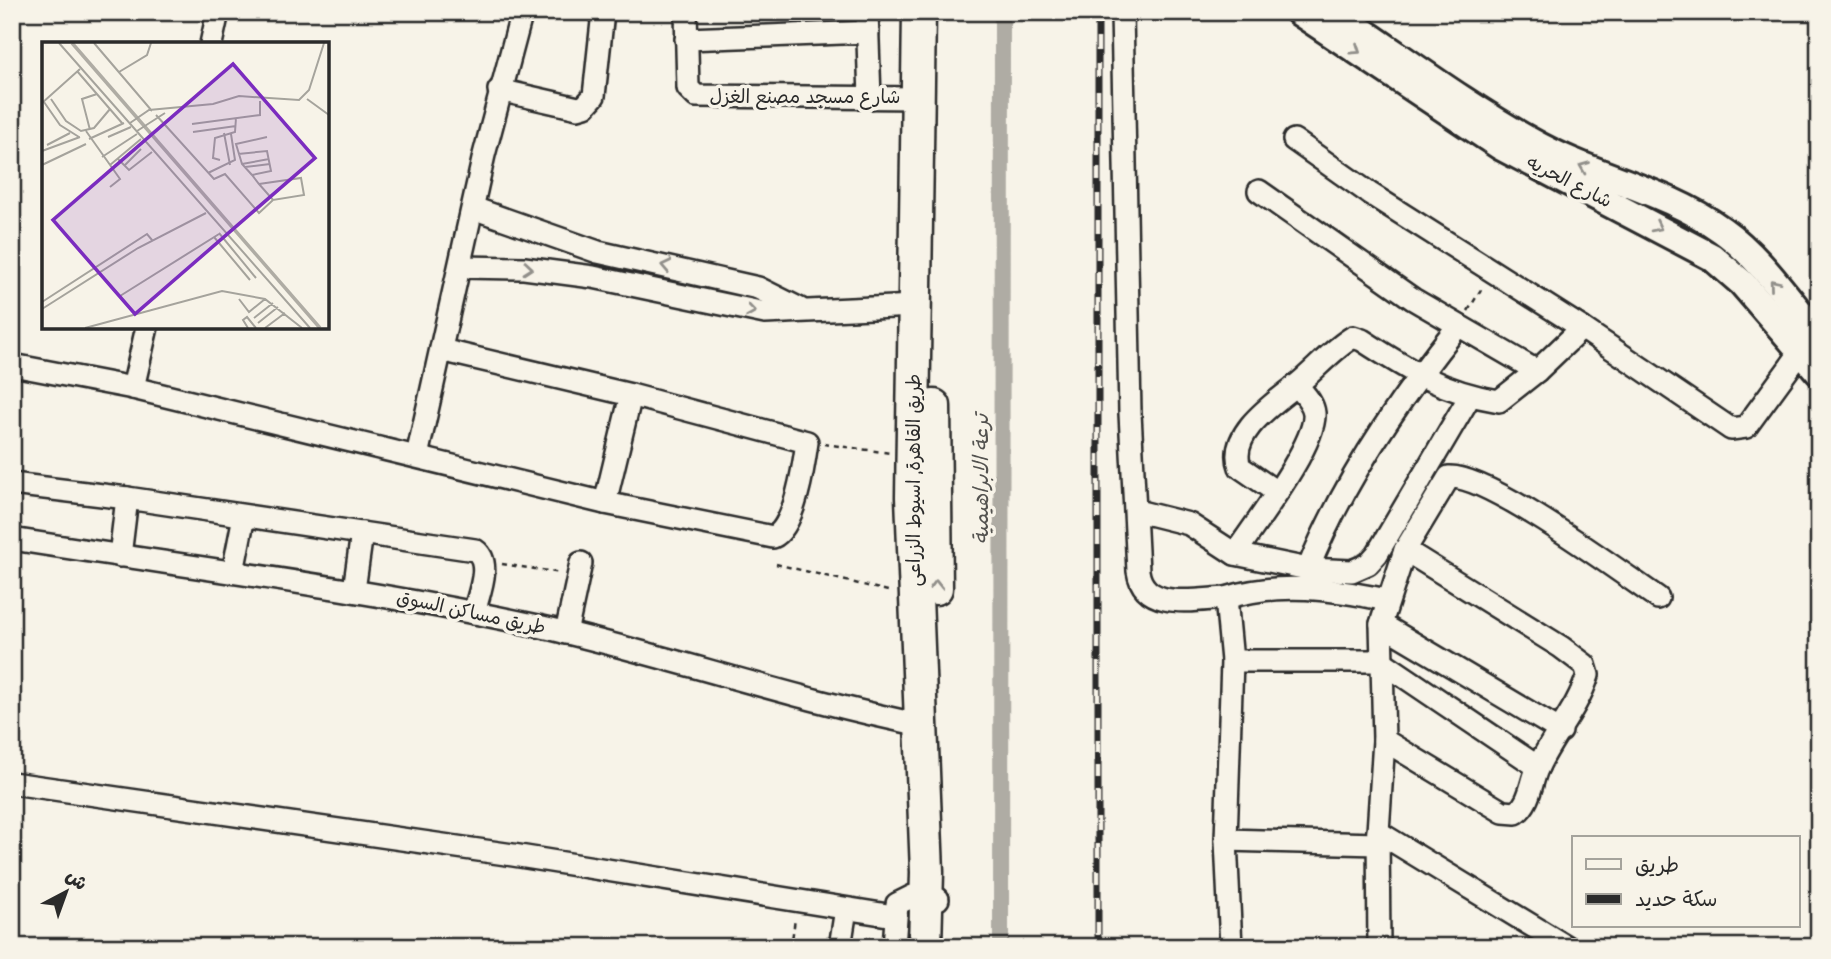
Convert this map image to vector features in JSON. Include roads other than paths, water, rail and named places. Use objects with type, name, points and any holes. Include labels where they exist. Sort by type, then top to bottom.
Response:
[{"type":"highway","name":"طريق القاهرة, اسيوط الزراعى","points":[[919,12],[912,455],[914,597],[933,899],[939,947]]},
{"type":"highway","name":"طريق القاهرة, اسيوط الزراعى","points":[[925,947],[933,899],[933,300],[937,12]]},
{"type":"main road","name":"شارع الحريه","points":[[1299,12],[1500,146],[1628,199]]},
{"type":"main road","name":"شارع الحريه","points":[[1334,12],[1529,141],[1628,199],[1728,269],[1813,354]]},
{"type":"street","points":[[211,42],[218,12]]},
{"type":"street","points":[[417,456],[499,90],[522,12]]},
{"type":"street","points":[[499,90],[578,108],[585,106],[594,96],[603,12]]},
{"type":"street","name":"شارع مسجد مصنع الغزل","points":[[686,12],[688,88],[696,96],[919,98]]},
{"type":"street","points":[[1122,12],[1130,413],[1139,579],[1149,593],[1171,600],[1226,598],[1249,590],[1294,587],[1340,590],[1387,600]]},
{"type":"street","points":[[686,39],[868,22],[870,99]]},
{"type":"street","points":[[1294,140],[1369,193],[1581,328],[1731,429],[1746,427],[1813,354]]},
{"type":"street","points":[[1259,191],[1386,281],[1537,371]]},
{"type":"street","points":[[473,208],[598,251],[758,288],[800,309]]},
{"type":"street","points":[[593,276],[598,251]]},
{"type":"street","points":[[460,267],[524,268],[593,276],[744,310],[781,312],[800,309],[915,306]]},
{"type":"street","points":[[1308,569],[1340,502],[1417,376],[1458,326]]},
{"type":"street","points":[[1276,491],[1240,467],[1238,457],[1242,444],[1257,418],[1353,337],[1362,340],[1417,376],[1470,396],[1499,401],[1537,371],[1581,328]]},
{"type":"street","points":[[133,388],[147,329]]},
{"type":"street","points":[[18,366],[133,388],[605,503],[776,536],[787,525],[800,482],[807,442],[631,395],[441,350]]},
{"type":"street","points":[[1235,554],[1294,467],[1313,430],[1314,411],[1297,386]]},
{"type":"street","points":[[605,503],[631,395]]},
{"type":"street","points":[[1137,511],[1189,524],[1235,554],[1308,569],[1352,571],[1368,564],[1470,396]]},
{"type":"street","points":[[1379,947],[1378,838],[1384,740],[1381,624],[1405,550],[1449,477],[1465,479],[1524,508],[1658,598]]},
{"type":"street","points":[[12,484],[127,498],[475,550],[484,561],[474,613]]},
{"type":"street","points":[[120,556],[127,498]]},
{"type":"street","points":[[233,572],[244,516]]},
{"type":"street","points":[[354,590],[362,534]]},
{"type":"street","name":"طريق مساكن السوق","points":[[12,538],[354,590],[474,613],[566,633],[818,703],[922,725]]},
{"type":"street","points":[[1384,740],[1510,815],[1523,808],[1538,767],[1584,687],[1588,675],[1585,665],[1561,647],[1405,550]]},
{"type":"street","points":[[566,633],[579,570]]},
{"type":"street","points":[[1226,598],[1232,661],[1226,840],[1231,947]]},
{"type":"street","points":[[1381,624],[1560,731]]},
{"type":"street","points":[[1232,661],[1381,661],[1538,767]]},
{"type":"street","points":[[12,783],[565,862],[894,916]]},
{"type":"street","points":[[1226,840],[1378,838],[1554,943]]},
{"type":"street","points":[[894,947],[894,916],[901,900],[913,896],[933,899]]},
{"type":"street","points":[[840,947],[846,909]]},
{"type":"waterway","name":"ترعة الابراهيمية","points":[[1001,947],[1002,12]]},
{"type":"railway","points":[[1098,12],[1098,947]]}]
